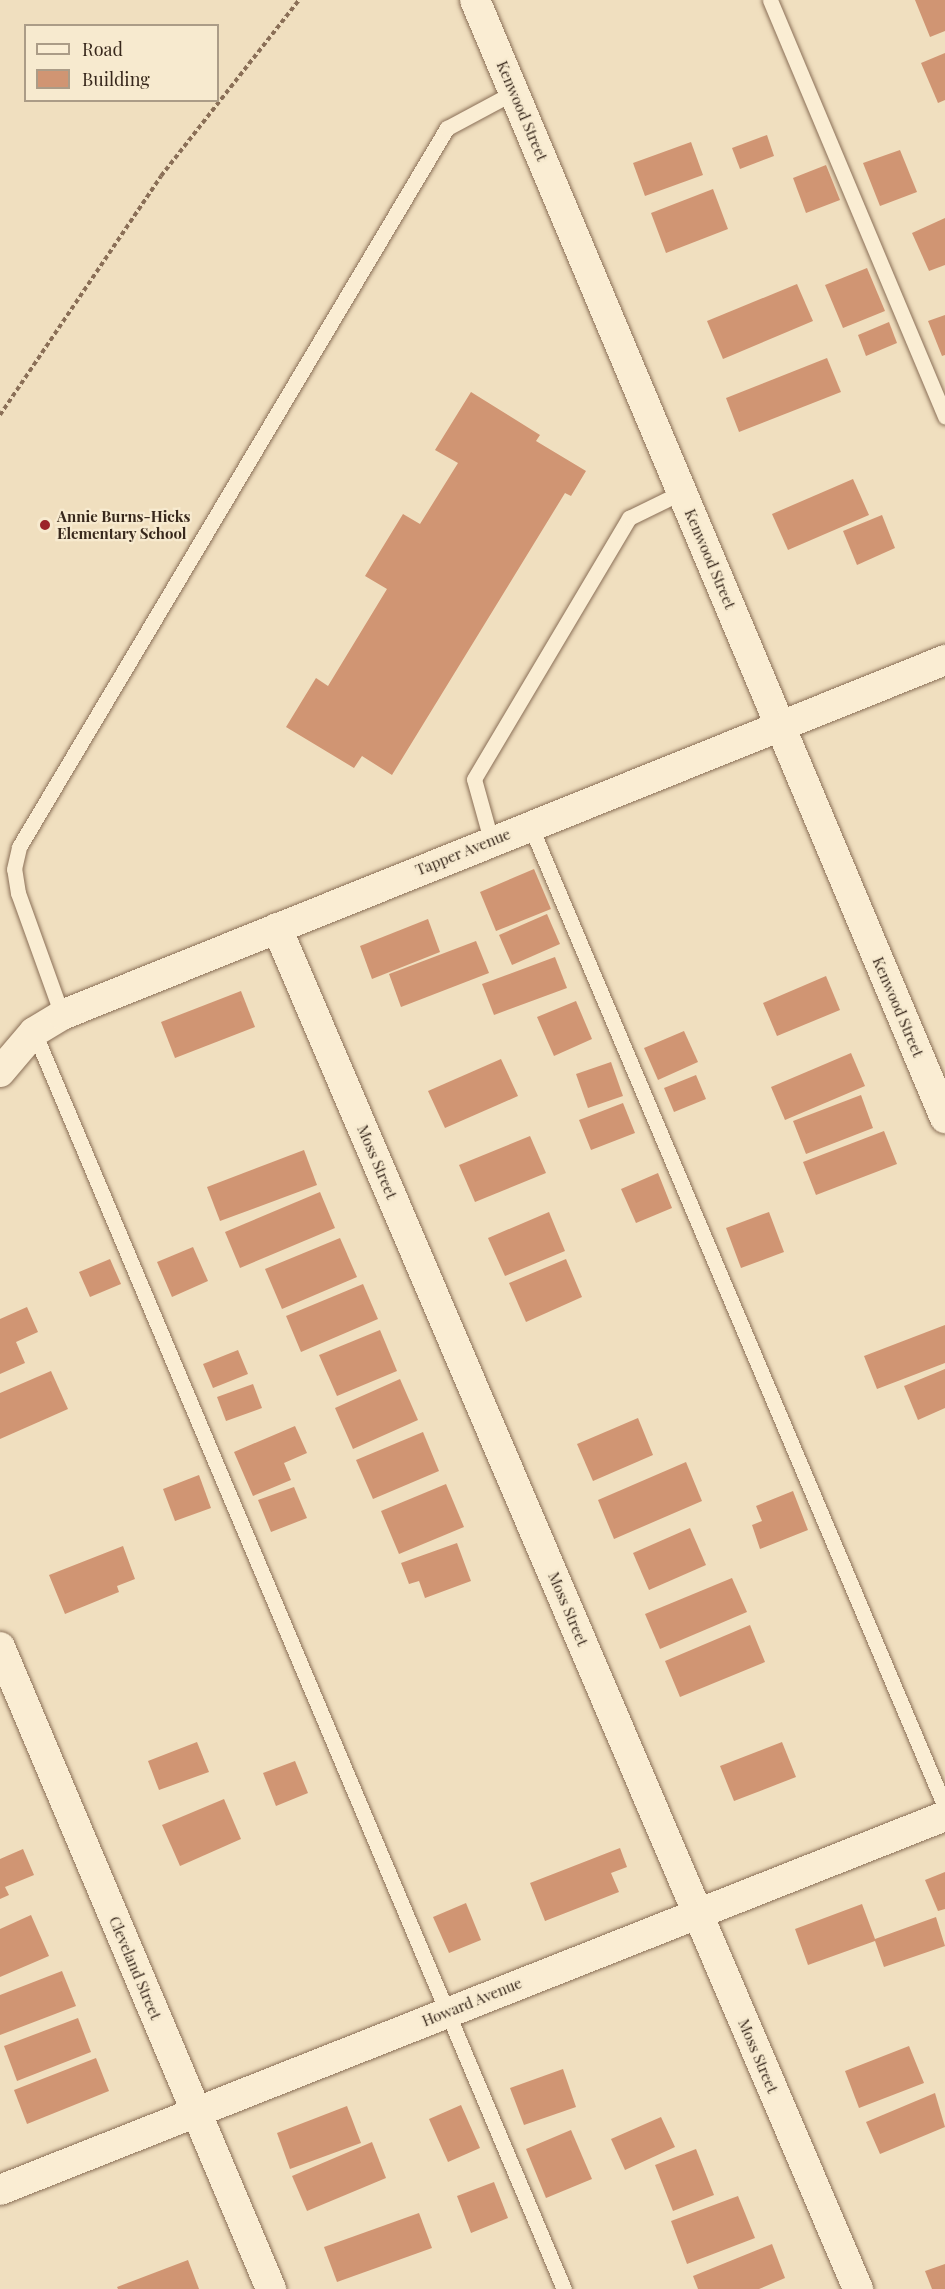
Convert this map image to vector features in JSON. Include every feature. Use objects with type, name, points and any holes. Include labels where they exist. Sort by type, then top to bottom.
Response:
[{"type":"street","name":"Kenwood Street","points":[[475,0],[945,1118]]},
{"type":"street","name":"Tapper Avenue","points":[[0,1072],[34,1032],[62,1015],[491,840],[945,660]]},
{"type":"street","name":"Moss Street","points":[[277,928],[858,2289]]},
{"type":"street","name":"Cleveland Street","points":[[0,1647],[271,2289]]},
{"type":"street","name":"Howard Avenue","points":[[0,2190],[945,1816]]},
{"type":"lane","points":[[770,0],[945,417]]},
{"type":"lane","points":[[62,1015],[18,893],[14,869],[19,847],[447,128],[514,92]]},
{"type":"lane","points":[[491,840],[474,779],[628,518],[682,492]]},
{"type":"lane","points":[[530,825],[945,1807]]},
{"type":"lane","points":[[34,1032],[564,2289]]},
{"type":"path","points":[[0,415],[162,176],[299,0]]},
{"type":"building","points":[[915,0],[945,0],[945,31],[930,37]]},
{"type":"building","points":[[945,53],[945,100],[938,103],[921,63]]},
{"type":"building","points":[[767,135],[774,156],[740,169],[732,148]]},
{"type":"building","points":[[691,142],[703,175],[645,196],[633,163]]},
{"type":"building","points":[[900,150],[917,192],[880,206],[863,163]]},
{"type":"building","points":[[826,165],[840,200],[806,213],[793,178]]},
{"type":"building","points":[[713,189],[728,229],[666,253],[651,213]]},
{"type":"building","points":[[945,218],[945,265],[929,271],[912,233]]},
{"type":"building","points":[[867,268],[885,311],[843,328],[825,285]]},
{"type":"building","points":[[797,284],[813,321],[723,359],[707,321]]},
{"type":"building","points":[[945,315],[945,355],[942,356],[928,321]]},
{"type":"building","points":[[889,322],[897,343],[866,356],[858,335]]},
{"type":"building","points":[[827,358],[841,392],[739,432],[726,398]]},
{"type":"building","points":[[471,392],[540,435],[536,441],[586,471],[571,496],[565,493],[392,775],[362,756],[354,768],[286,727],[316,678],[328,686],[387,589],[365,576],[403,514],[420,524],[458,463],[435,450]]},
{"type":"building","points":[[853,479],[869,515],[788,550],[772,514]]},
{"type":"building","points":[[882,515],[895,548],[857,565],[843,531]]},
{"type":"building","points":[[534,869],[551,909],[496,931],[480,892]]},
{"type":"building","points":[[547,914],[560,944],[512,965],[499,935]]},
{"type":"building","points":[[428,919],[440,952],[372,979],[360,946]]},
{"type":"building","points":[[476,941],[489,973],[401,1007],[389,974]]},
{"type":"building","points":[[555,957],[567,988],[494,1015],[482,984]]},
{"type":"building","points":[[826,976],[840,1010],[777,1036],[763,1003]]},
{"type":"building","points":[[241,991],[255,1027],[175,1058],[161,1022]]},
{"type":"building","points":[[576,1001],[592,1039],[554,1056],[537,1017]]},
{"type":"building","points":[[684,1031],[698,1062],[658,1080],[644,1048]]},
{"type":"building","points":[[851,1053],[865,1086],[785,1120],[771,1087]]},
{"type":"building","points":[[501,1059],[518,1096],[445,1128],[428,1091]]},
{"type":"building","points":[[611,1062],[623,1096],[588,1108],[576,1074]]},
{"type":"building","points":[[696,1075],[706,1099],[674,1112],[664,1088]]},
{"type":"building","points":[[861,1095],[873,1128],[806,1154],[793,1121]]},
{"type":"building","points":[[623,1103],[635,1133],[591,1150],[579,1120]]},
{"type":"building","points":[[884,1131],[897,1164],[816,1195],[803,1162]]},
{"type":"building","points":[[530,1136],[546,1173],[475,1202],[459,1165]]},
{"type":"building","points":[[304,1150],[317,1185],[220,1221],[207,1187]]},
{"type":"building","points":[[658,1173],[672,1208],[636,1223],[621,1189]]},
{"type":"building","points":[[320,1192],[335,1228],[240,1268],[225,1232]]},
{"type":"building","points":[[549,1212],[565,1251],[505,1276],[488,1238]]},
{"type":"building","points":[[769,1212],[784,1252],[741,1268],[726,1228]]},
{"type":"building","points":[[340,1238],[357,1277],[282,1309],[265,1269]]},
{"type":"building","points":[[193,1247],[208,1281],[172,1297],[157,1262]]},
{"type":"building","points":[[110,1259],[121,1284],[90,1297],[79,1272]]},
{"type":"building","points":[[566,1259],[582,1297],[526,1322],[509,1283]]},
{"type":"building","points":[[363,1284],[378,1319],[301,1352],[286,1316]]},
{"type":"building","points":[[27,1307],[38,1332],[16,1342],[25,1363],[0,1374],[0,1319]]},
{"type":"building","points":[[945,1325],[945,1363],[877,1389],[864,1356]]},
{"type":"building","points":[[380,1330],[397,1371],[337,1396],[319,1355]]},
{"type":"building","points":[[238,1350],[248,1374],[213,1388],[203,1364]]},
{"type":"building","points":[[945,1369],[945,1408],[918,1420],[904,1386]]},
{"type":"building","points":[[51,1371],[68,1409],[0,1439],[0,1393]]},
{"type":"building","points":[[400,1379],[418,1420],[353,1449],[335,1408]]},
{"type":"building","points":[[253,1384],[262,1408],[226,1421],[217,1397]]},
{"type":"building","points":[[638,1418],[653,1455],[593,1481],[577,1444]]},
{"type":"building","points":[[295,1426],[307,1453],[284,1463],[291,1480],[253,1496],[234,1452]]},
{"type":"building","points":[[423,1432],[439,1471],[373,1499],[356,1460]]},
{"type":"building","points":[[686,1462],[702,1501],[614,1539],[598,1500]]},
{"type":"building","points":[[199,1475],[211,1508],[175,1521],[163,1489]]},
{"type":"building","points":[[446,1484],[464,1527],[399,1554],[381,1511]]},
{"type":"building","points":[[294,1487],[307,1518],[271,1532],[258,1500]]},
{"type":"building","points":[[793,1491],[808,1530],[760,1549],[752,1525],[762,1521],[756,1506]]},
{"type":"building","points":[[690,1528],[706,1565],[649,1590],[633,1553]]},
{"type":"building","points":[[457,1543],[471,1581],[425,1598],[419,1581],[409,1584],[401,1563]]},
{"type":"building","points":[[123,1546],[135,1579],[117,1586],[119,1592],[65,1614],[49,1575]]},
{"type":"building","points":[[732,1578],[747,1612],[660,1649],[645,1614]]},
{"type":"building","points":[[750,1625],[765,1662],[680,1697],[665,1661]]},
{"type":"building","points":[[197,1742],[209,1772],[159,1790],[148,1761]]},
{"type":"building","points":[[782,1742],[796,1777],[734,1801],[720,1766]]},
{"type":"building","points":[[295,1761],[308,1793],[276,1806],[263,1773]]},
{"type":"building","points":[[224,1799],[241,1839],[180,1866],[162,1825]]},
{"type":"building","points":[[620,1848],[627,1867],[611,1873],[619,1892],[545,1921],[530,1883]]},
{"type":"building","points":[[23,1849],[34,1875],[5,1887],[9,1895],[0,1899],[0,1859]]},
{"type":"building","points":[[945,1872],[945,1909],[938,1911],[925,1880]]},
{"type":"building","points":[[466,1903],[481,1940],[449,1953],[433,1917]]},
{"type":"building","points":[[862,1904],[875,1939],[936,1917],[945,1946],[884,1967],[875,1941],[808,1965],[795,1929]]},
{"type":"building","points":[[31,1915],[49,1956],[0,1977],[0,1929]]},
{"type":"building","points":[[62,1971],[76,2006],[0,2035],[0,1995]]},
{"type":"building","points":[[78,2018],[91,2052],[17,2081],[4,2046]]},
{"type":"building","points":[[909,2046],[924,2083],[859,2108],[845,2071]]},
{"type":"building","points":[[96,2058],[109,2091],[27,2124],[14,2090]]},
{"type":"building","points":[[563,2069],[576,2107],[524,2125],[510,2088]]},
{"type":"building","points":[[935,2093],[945,2127],[880,2154],[866,2122]]},
{"type":"building","points":[[461,2105],[480,2148],[448,2162],[429,2119]]},
{"type":"building","points":[[347,2106],[361,2143],[290,2169],[277,2133]]},
{"type":"building","points":[[661,2117],[675,2147],[625,2170],[611,2139]]},
{"type":"building","points":[[571,2130],[592,2179],[546,2198],[526,2149]]},
{"type":"building","points":[[372,2142],[386,2178],[307,2211],[292,2176]]},
{"type":"building","points":[[696,2149],[714,2195],[673,2211],[655,2165]]},
{"type":"building","points":[[494,2182],[508,2218],[471,2233],[457,2196]]},
{"type":"building","points":[[738,2196],[755,2238],[687,2264],[671,2221]]},
{"type":"building","points":[[419,2213],[432,2248],[337,2282],[324,2247]]},
{"type":"building","points":[[772,2244],[785,2278],[759,2289],[698,2289],[693,2276]]},
{"type":"building","points":[[188,2260],[199,2289],[118,2289],[117,2287]]},
{"type":"building","points":[[945,2264],[945,2289],[932,2289],[925,2271]]},
{"type":"place","name":"Annie Burns-Hicks Elementary School","points":[[45,525]]}]
